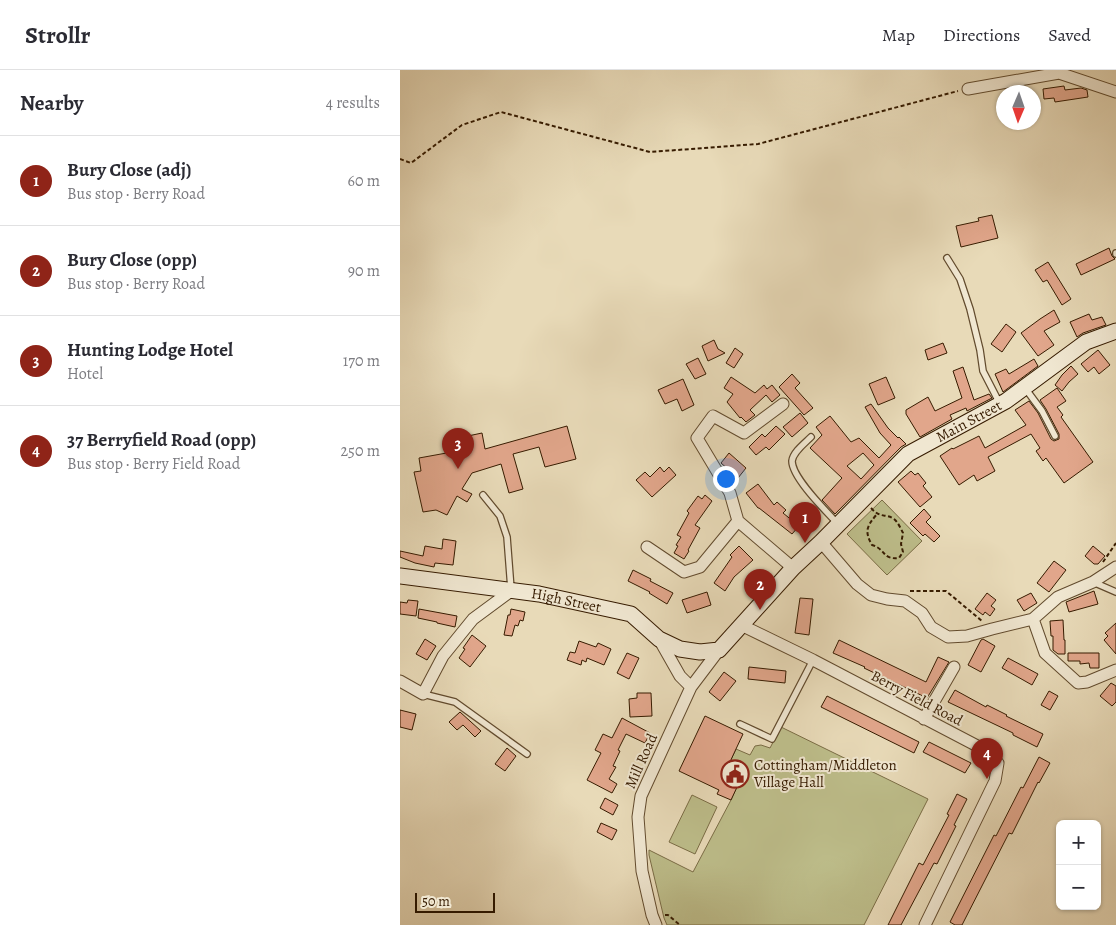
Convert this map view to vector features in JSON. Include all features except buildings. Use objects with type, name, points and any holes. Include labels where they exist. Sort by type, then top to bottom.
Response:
[{"type":"main road","name":"Main Street","points":[[719,650],[792,568],[821,542],[908,454],[1000,404],[1025,388],[1086,342],[1116,331]]},
{"type":"main road","name":"High Street","points":[[400,576],[539,594],[631,614],[659,639],[680,649],[700,652],[719,650]]},
{"type":"street","points":[[968,89],[1059,73],[1116,92]]},
{"type":"street","points":[[783,404],[744,433],[713,416],[697,438],[730,493],[738,521],[792,568]]},
{"type":"street","points":[[647,547],[684,572],[700,567],[738,521]]},
{"type":"street","points":[[821,542],[857,584],[871,595],[905,601],[922,614],[931,626],[948,637],[967,636],[1033,620],[1058,597],[1092,582],[1116,567]]},
{"type":"street","points":[[400,681],[423,694],[443,656],[473,619],[511,591]]},
{"type":"street","points":[[1033,620],[1045,653],[1078,683],[1087,682],[1116,670]]},
{"type":"street","name":"Berry Field Road","points":[[741,624],[985,750],[998,763],[995,781],[925,925]]},
{"type":"street","points":[[659,639],[680,676],[692,687]]},
{"type":"street","name":"Mill Road","points":[[654,920],[642,871],[638,817],[641,796],[692,687],[719,650]]},
{"type":"street","points":[[924,719],[954,667]]},
{"type":"lane","points":[[946,258],[960,279],[970,309],[983,371],[1000,404]]},
{"type":"lane","points":[[1025,388],[1042,410],[1055,436]]},
{"type":"lane","points":[[811,436],[794,454],[792,462],[794,469],[811,496],[837,526]]},
{"type":"lane","points":[[483,495],[500,516],[507,537],[511,591]]},
{"type":"lane","points":[[1092,582],[1116,592]]},
{"type":"lane","points":[[740,724],[772,739],[813,660]]},
{"type":"lane","points":[[423,694],[455,702],[527,754]]},
{"type":"path","points":[[400,159],[411,163],[462,124],[501,112],[650,152],[758,144],[968,89]]},
{"type":"path","points":[[863,499],[877,514],[894,519],[899,526],[903,533],[901,544],[903,552],[899,558],[888,558],[882,550],[872,545],[866,532],[870,522],[877,514]]},
{"type":"path","points":[[910,591],[946,591],[992,629]]},
{"type":"path","points":[[654,920],[668,915],[680,925]]},
{"type":"green space","points":[[882,500],[922,541],[887,575],[847,534]]},
{"type":"green space","points":[[781,727],[928,799],[864,925],[667,925],[649,850],[693,872],[744,771],[729,764],[736,749],[750,755],[755,746],[761,745],[770,748]]},
{"type":"green space","points":[[692,795],[717,807],[695,854],[669,842]]},
{"type":"place","name":"Hunting Lodge Hotel","points":[[458,469]]},
{"type":"place","name":"Bury Close (adj)","points":[[805,543]]},
{"type":"place","name":"Bury Close (opp)","points":[[760,610]]},
{"type":"place","name":"Cottingham/Middleton Village Hall","points":[[735,774]]},
{"type":"place","name":"37 Berryfield Road (opp)","points":[[987,779]]}]
